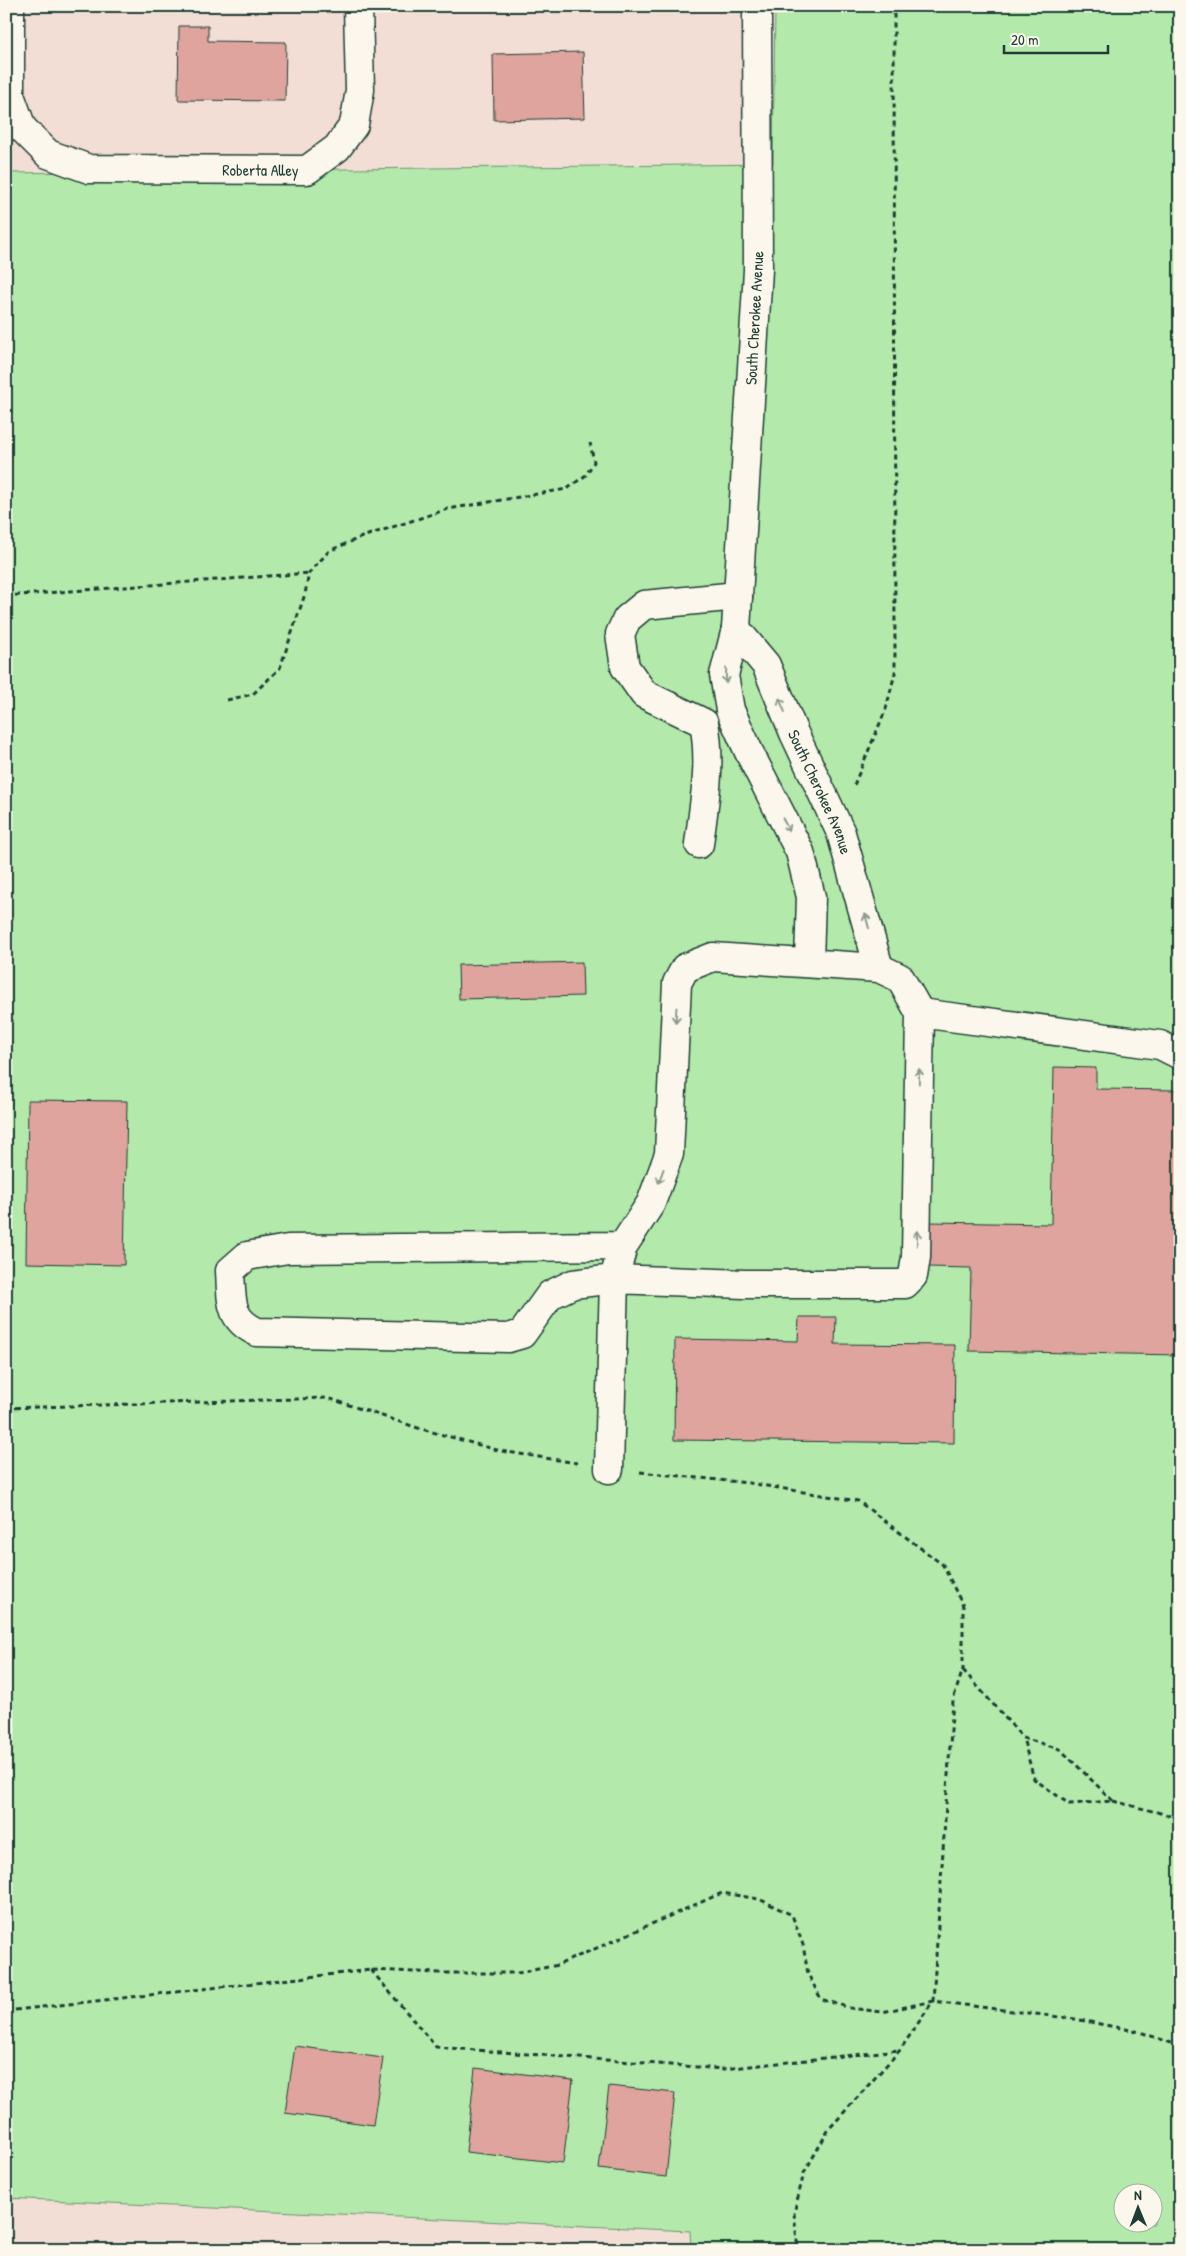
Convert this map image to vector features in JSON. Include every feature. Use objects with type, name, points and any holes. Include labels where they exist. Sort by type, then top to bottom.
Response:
[{"type":"street","name":"Roberta Alley","points":[[10,6],[10,95],[22,128],[48,154],[89,169],[307,170],[337,148],[354,126],[360,90],[358,6]]},
{"type":"street","name":"South Cherokee Avenue","points":[[757,6],[758,270],[736,629],[724,675],[730,710],[749,752],[800,852],[811,897],[809,962]]},
{"type":"street","points":[[699,844],[708,768],[708,742],[704,723],[644,694],[625,667],[620,634],[626,619],[644,605],[738,596]]},
{"type":"street","name":"South Cherokee Avenue","points":[[736,629],[766,665],[794,733],[842,833],[880,968]]},
{"type":"street","points":[[609,1469],[614,1278],[623,1246],[651,1203],[669,1154],[678,983],[685,968],[713,957],[880,968],[900,978],[920,1013],[916,1257],[913,1276],[905,1284],[744,1284],[614,1278],[573,1284],[550,1295],[522,1334],[508,1338],[257,1332],[244,1326],[232,1310],[230,1271],[246,1256],[288,1249],[623,1246]]},
{"type":"street","points":[[920,1013],[1160,1045],[1180,1055]]},
{"type":"path","points":[[853,788],[886,708],[895,673],[894,6]]},
{"type":"path","points":[[227,700],[253,694],[280,668],[305,594],[309,573],[329,551],[372,534],[448,509],[567,489],[586,475],[594,462],[590,443]]},
{"type":"path","points":[[6,596],[309,573]]},
{"type":"path","points":[[6,1408],[328,1398],[418,1428],[501,1451],[609,1469],[749,1483],[858,1501],[944,1565],[963,1606],[963,1669],[953,1700],[933,2002],[900,2050],[829,2129],[804,2173],[794,2213],[798,2250]]},
{"type":"path","points":[[963,1669],[1023,1738],[1034,1779],[1069,1804],[1113,1801],[1180,1818]]},
{"type":"path","points":[[1023,1738],[1060,1749],[1113,1801]]},
{"type":"path","points":[[6,2011],[371,1970],[438,1973],[518,1973],[558,1965],[722,1893],[759,1899],[792,1914],[803,1945],[808,1974],[821,1999],[850,2008],[882,2012],[933,2002],[1075,2019],[1140,2032],[1180,2046]]},
{"type":"path","points":[[371,1970],[436,2046],[723,2069],[900,2050]]},
{"type":"green space","points":[[775,6],[1180,6],[1180,2250],[691,2250],[690,2231],[6,2198],[6,173],[773,164]]},
{"type":"building","points":[[179,26],[208,26],[208,41],[286,42],[285,101],[178,100]]},
{"type":"building","points":[[583,52],[585,118],[494,120],[493,54]]},
{"type":"building","points":[[582,962],[583,996],[459,999],[458,965]]},
{"type":"building","points":[[1054,1067],[1096,1068],[1096,1089],[1180,1090],[1180,1355],[969,1351],[971,1268],[928,1267],[929,1222],[1051,1224]]},
{"type":"building","points":[[28,1100],[127,1101],[124,1265],[26,1263]]},
{"type":"building","points":[[799,1317],[836,1317],[835,1344],[955,1345],[954,1443],[674,1440],[675,1339],[798,1341]]},
{"type":"building","points":[[295,2046],[383,2058],[373,2125],[285,2113]]},
{"type":"building","points":[[475,2068],[573,2080],[563,2163],[466,2152]]},
{"type":"building","points":[[609,2086],[675,2093],[666,2177],[599,2169]]}]
